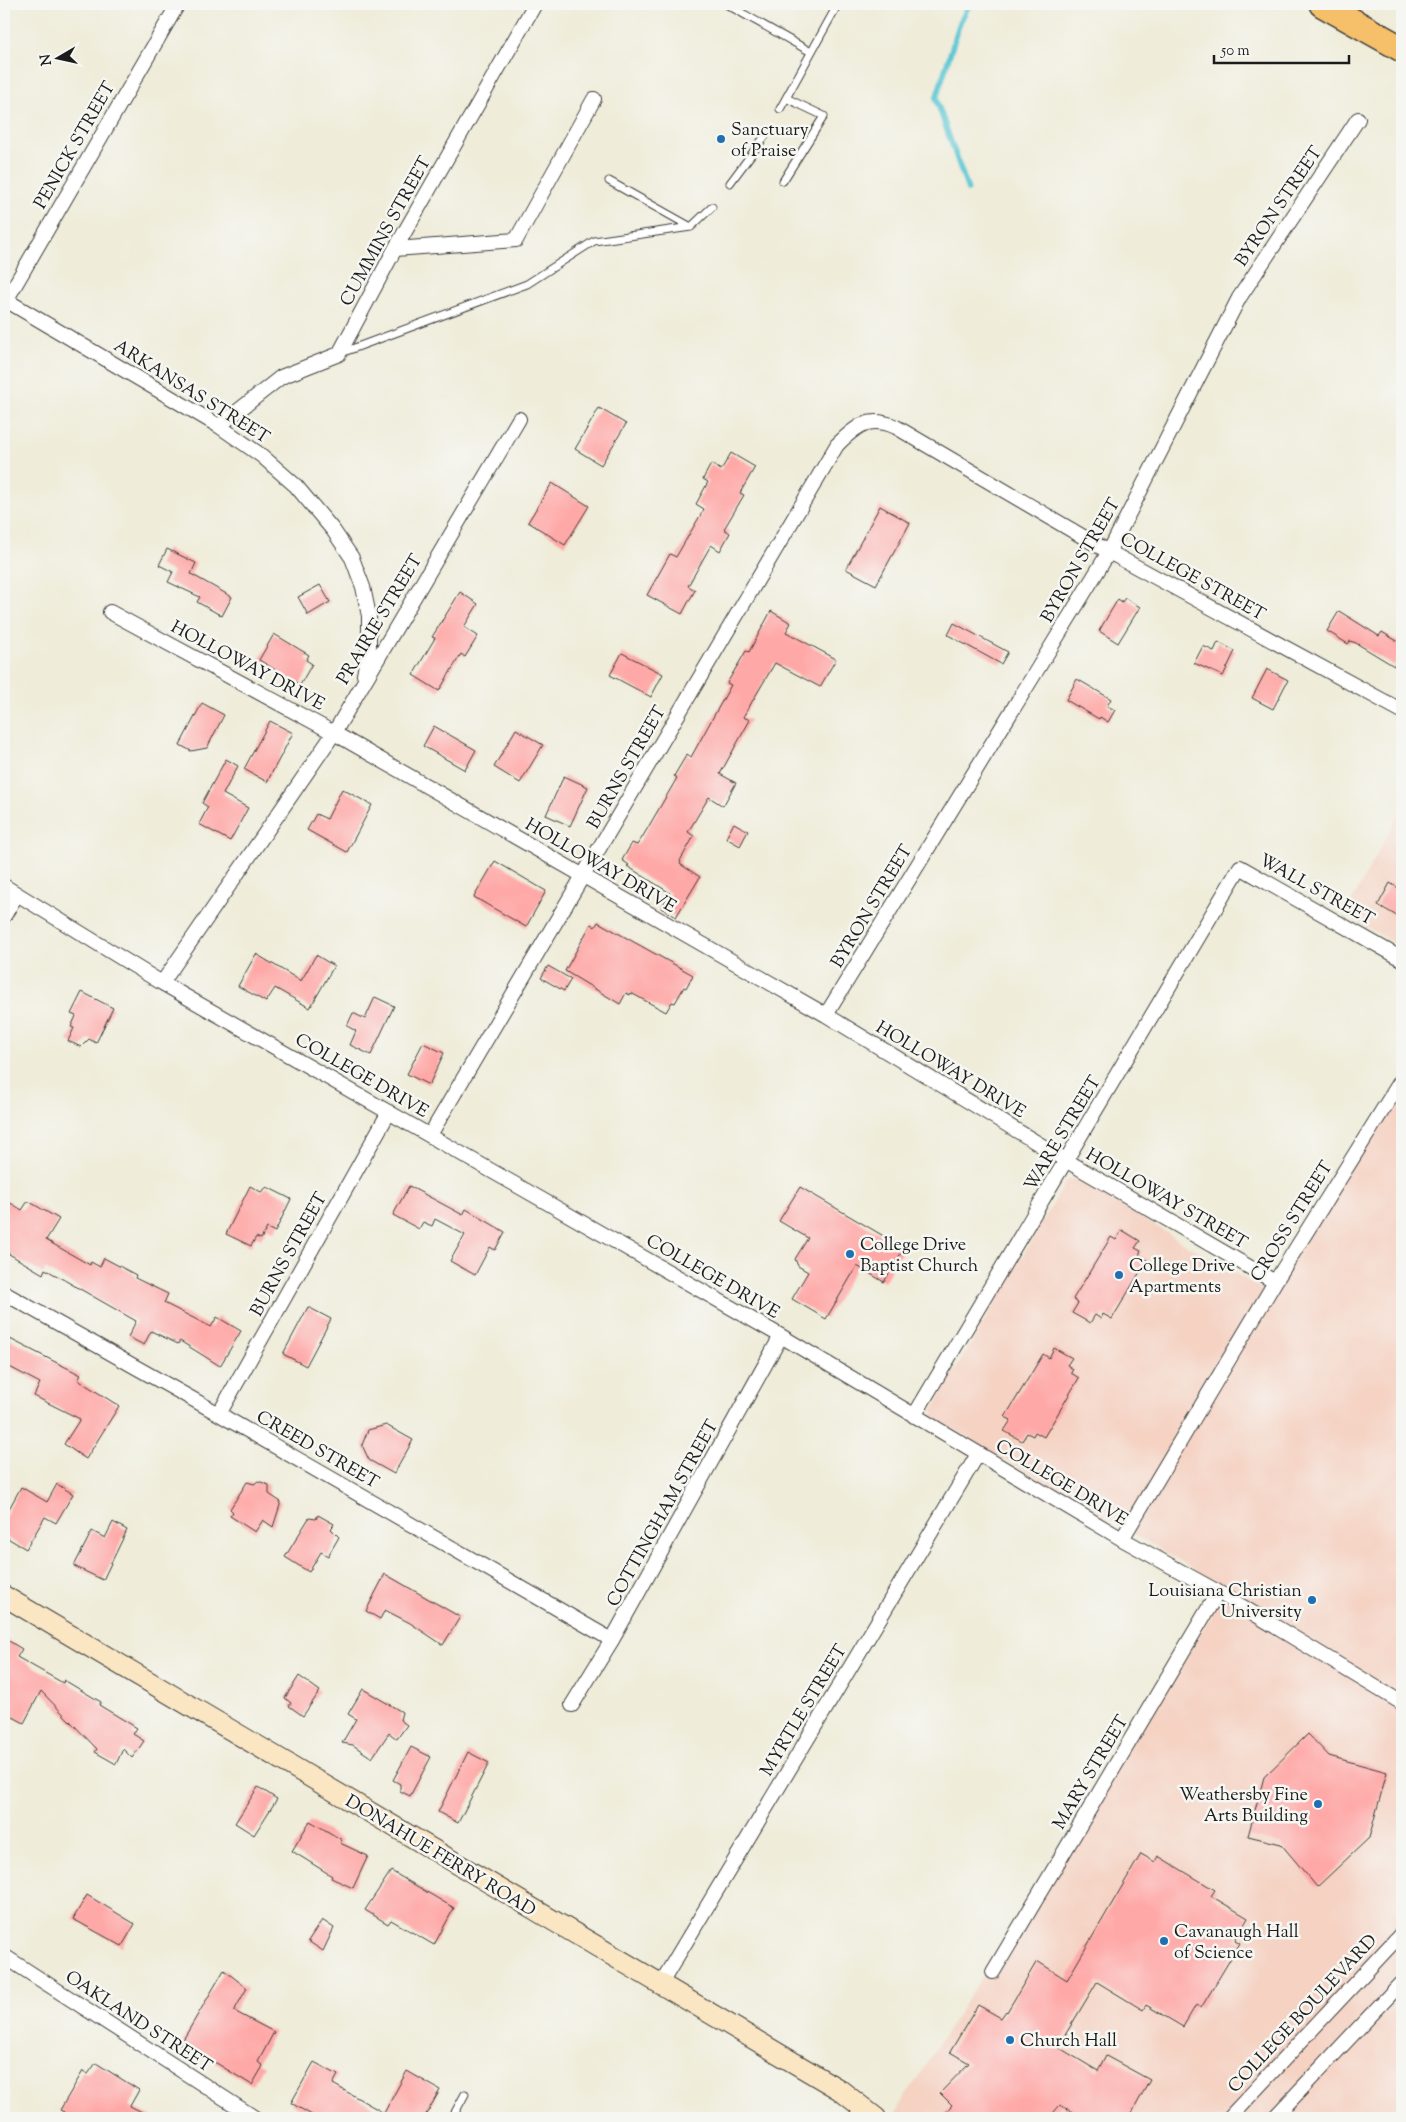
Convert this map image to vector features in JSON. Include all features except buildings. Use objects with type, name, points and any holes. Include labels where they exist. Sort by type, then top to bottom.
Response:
[{"type":"highway","points":[[1322,4],[1402,49]]},
{"type":"main road","name":"DONAHUE FERRY ROAD","points":[[4,1596],[840,2090],[876,2118]]},
{"type":"street","name":"PENICK STREET","points":[[5,301],[178,4]]},
{"type":"street","name":"CUMMINS STREET","points":[[339,354],[395,249],[534,4]]},
{"type":"street","points":[[395,249],[516,240],[594,99]]},
{"type":"street","name":"BYRON STREET","points":[[826,1015],[1109,552],[1239,298],[1358,119]]},
{"type":"street","name":"ARKANSAS STREET","points":[[5,301],[219,426],[262,456],[296,486],[333,530],[352,558],[363,587],[369,616],[369,646],[363,683]]},
{"type":"street","points":[[219,426],[281,376],[339,354]]},
{"type":"street","name":"PRAIRIE STREET","points":[[162,983],[334,732],[520,420]]},
{"type":"street","name":"COLLEGE STREET","points":[[862,424],[874,421],[896,427],[1109,552],[1402,712]]},
{"type":"street","name":"BURNS STREET","points":[[430,1135],[837,445],[862,424]]},
{"type":"street","name":"HOLLOWAY DRIVE","points":[[110,612],[334,732],[583,877],[826,1015],[1067,1161]]},
{"type":"street","name":"WALL STREET","points":[[1240,867],[1402,958]]},
{"type":"street","name":"WARE STREET","points":[[914,1416],[1240,867]]},
{"type":"street","name":"COLLEGE DRIVE","points":[[4,886],[162,983],[781,1336],[1122,1539],[1218,1592],[1402,1702]]},
{"type":"street","points":[[4,916],[17,894]]},
{"type":"street","name":"CROSS STREET","points":[[1122,1539],[1275,1282],[1402,1079]]},
{"type":"street","name":"BURNS STREET","points":[[219,1414],[389,1112]]},
{"type":"street","name":"HOLLOWAY STREET","points":[[1067,1161],[1275,1282]]},
{"type":"street","name":"CREED STREET","points":[[4,1293],[612,1640]]},
{"type":"street","name":"COTTINGHAM STREET","points":[[572,1705],[612,1640],[781,1336]]},
{"type":"street","name":"MYRTLE STREET","points":[[660,1985],[978,1454]]},
{"type":"street","name":"MARY STREET","points":[[993,1972],[1218,1592]]},
{"type":"street","name":"COLLEGE BOULEVARD","points":[[1229,2118],[1402,1933]]},
{"type":"street","name":"OAKLAND STREET","points":[[4,1956],[255,2118]]},
{"type":"street","points":[[1274,2118],[1286,2113],[1402,1982]]},
{"type":"lane","points":[[726,4],[811,52]]},
{"type":"lane","points":[[780,109],[838,4]]},
{"type":"lane","points":[[783,181],[824,116],[786,98]]},
{"type":"lane","points":[[730,183],[765,136]]},
{"type":"lane","points":[[609,181],[691,228]]},
{"type":"lane","points":[[339,354],[527,284],[594,242],[691,228],[712,208]]},
{"type":"lane","points":[[452,2118],[465,2094]]},
{"type":"shaded area","points":[[1402,808],[1402,948],[1345,914]]},
{"type":"shaded area","name":"Louisiana Christian University","points":[[1402,1083],[1402,2118],[896,2118],[895,2113],[1228,1589],[933,1417],[932,1410],[1067,1180],[1076,1179],[1272,1295]]},
{"type":"waterway","points":[[968,190],[936,99],[960,22],[970,4]]},
{"type":"place","name":"Sanctuary of Praise","points":[[721,139]]},
{"type":"place","name":"College Drive Baptist Church","points":[[850,1254]]},
{"type":"place","name":"College Drive Apartments","points":[[1119,1275]]},
{"type":"place","name":"Louisiana Christian University","points":[[1312,1600]]},
{"type":"place","name":"Weathersby Fine Arts Building","points":[[1318,1804]]},
{"type":"place","name":"Cavanaugh Hall of Science","points":[[1164,1941]]},
{"type":"place","name":"Church Hall","points":[[1010,2040]]}]
